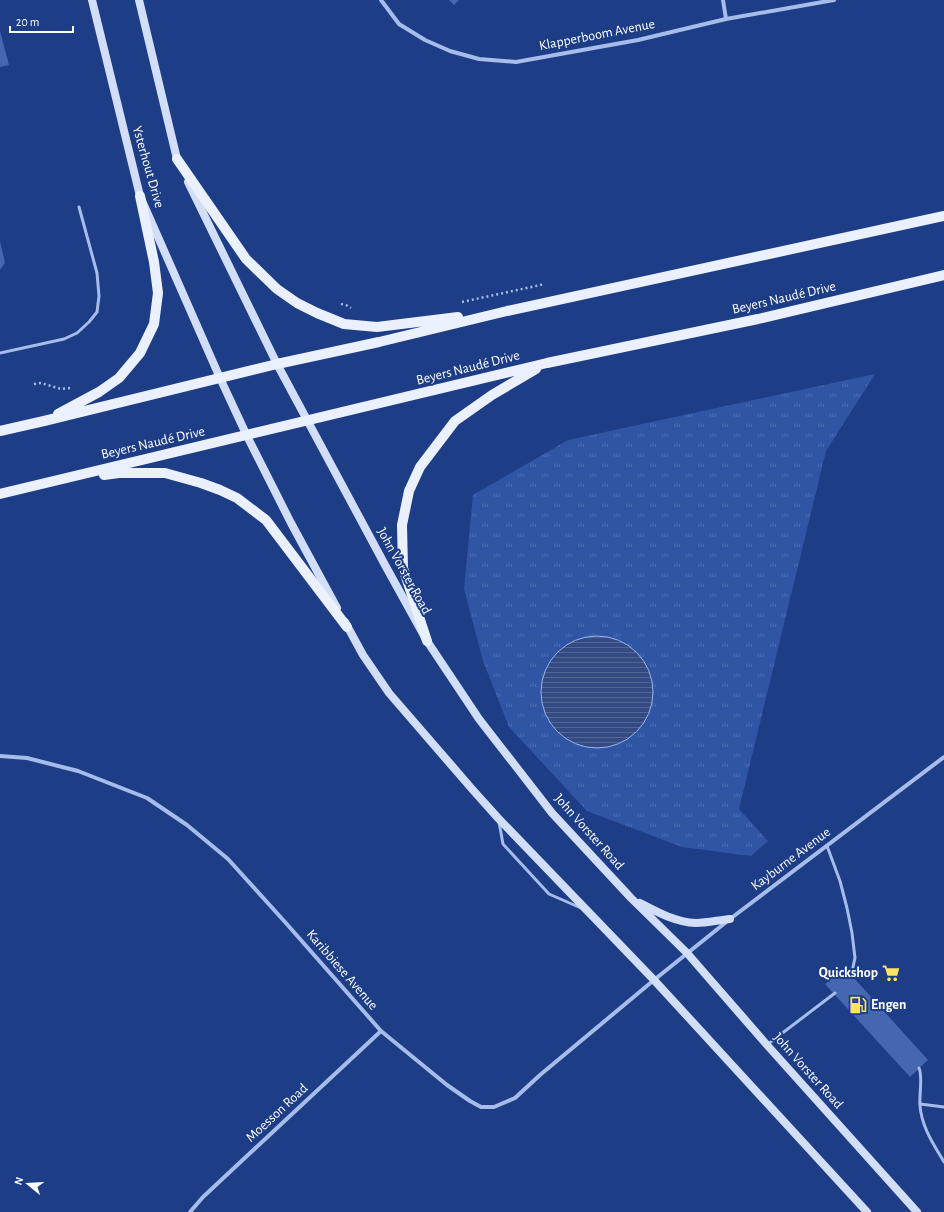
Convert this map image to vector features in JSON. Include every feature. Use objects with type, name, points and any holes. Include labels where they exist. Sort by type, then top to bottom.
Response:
[{"type":"main road","name":"Ysterhout Drive","points":[[92,0],[140,196],[247,436]]},
{"type":"main road","points":[[139,0],[177,159],[277,364]]},
{"type":"main road","points":[[177,159],[246,259],[277,289],[297,303],[317,313],[344,324],[377,328],[507,311]]},
{"type":"main road","points":[[44,422],[99,392],[119,378],[140,353],[154,324],[158,293],[155,270],[140,196]]},
{"type":"main road","points":[[0,431],[44,422],[277,364],[379,342],[507,311],[944,216]]},
{"type":"main road","name":"Beyers Naudé Drive","points":[[0,494],[547,363],[758,319],[944,275]]},
{"type":"main road","points":[[427,641],[403,568],[402,525],[410,491],[420,467],[455,421],[492,395],[547,363]]},
{"type":"main road","name":"John Vorster Road","points":[[277,364],[427,641],[479,719],[552,813],[631,898],[687,953],[767,1045],[917,1212]]},
{"type":"main road","points":[[247,436],[291,523],[347,627],[363,655],[389,693],[498,818],[654,980],[867,1212]]},
{"type":"main road","points":[[63,479],[119,473],[165,473],[201,483],[237,498],[266,520],[347,627]]},
{"type":"main road","points":[[631,898],[664,916],[688,922],[697,923],[730,919]]},
{"type":"street","name":"Klapperboom Avenue","points":[[382,0],[399,24],[425,40],[450,51],[479,59],[516,62],[638,40],[726,19],[834,0]]},
{"type":"street","points":[[723,0],[726,19]]},
{"type":"street","name":"Karibbiese Avenue","points":[[0,756],[27,758],[78,771],[147,798],[187,825],[228,859],[381,1031],[447,1085],[481,1107],[494,1108],[515,1098],[540,1075],[654,980]]},
{"type":"street","name":"Kayburne Avenue","points":[[654,980],[730,919],[944,757]]},
{"type":"street","name":"Moesson Road","points":[[190,1212],[203,1197],[381,1031]]},
{"type":"lane","points":[[0,353],[64,339],[77,333],[97,312],[99,296],[97,273],[79,207]]},
{"type":"lane","points":[[498,818],[503,844],[549,894],[586,910]]},
{"type":"lane","points":[[827,846],[840,881],[852,932],[855,958],[851,976]]},
{"type":"lane","points":[[767,1045],[835,993]]},
{"type":"lane","points":[[919,1068],[921,1076],[921,1113],[925,1126],[944,1162]]},
{"type":"lane","points":[[920,1104],[944,1107]]},
{"type":"path","points":[[455,304],[545,284]]},
{"type":"path","points":[[340,304],[356,310]]},
{"type":"path","points":[[34,384],[41,383],[60,389],[74,388]]},
{"type":"green space","points":[[875,374],[826,451],[739,809],[768,841],[751,856],[682,847],[587,811],[509,727],[483,661],[464,589],[473,495],[568,440]]},
{"type":"shaded area","points":[[597,636],[618,640],[637,652],[649,671],[653,692],[649,713],[637,732],[618,744],[597,748],[576,744],[557,732],[545,713],[541,692],[545,671],[557,652],[576,640]]},
{"type":"building","points":[[449,0],[459,0],[454,5]]},
{"type":"building","points":[[0,31],[9,65],[0,67]]},
{"type":"building","points":[[0,241],[5,263],[0,270]]},
{"type":"building","points":[[844,967],[928,1060],[910,1077],[825,984]]},
{"type":"place","name":"Quickshop","points":[[891,973]]},
{"type":"place","name":"Engen","points":[[858,1005]]}]
